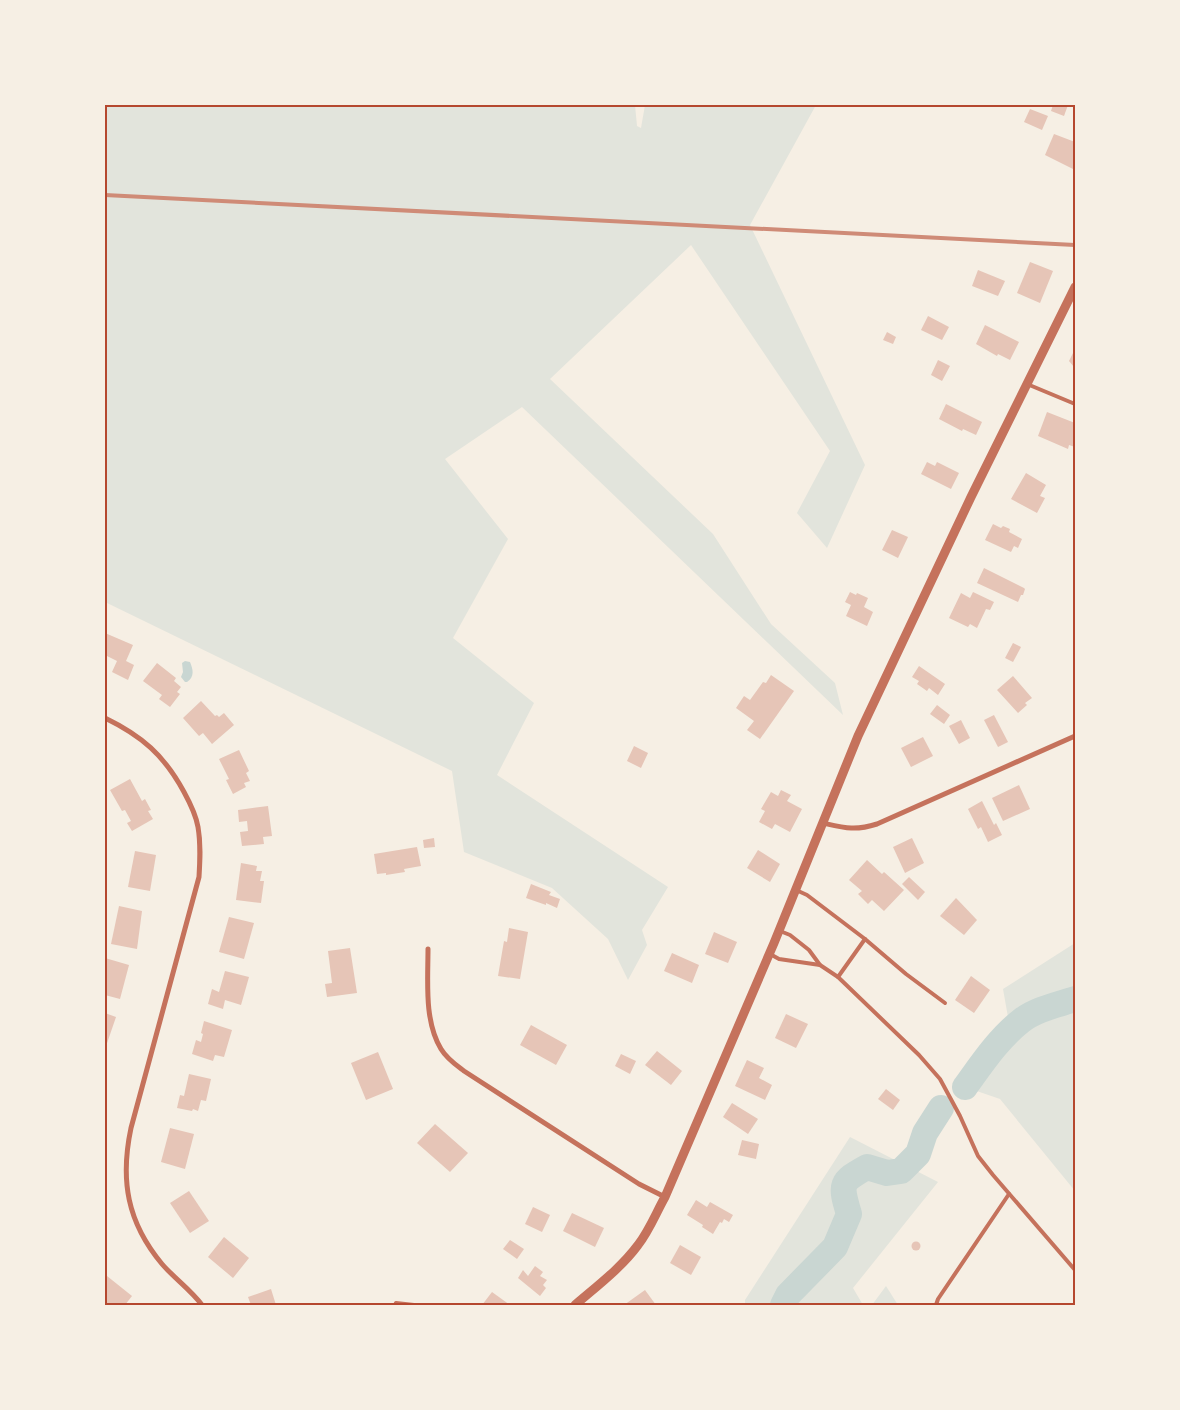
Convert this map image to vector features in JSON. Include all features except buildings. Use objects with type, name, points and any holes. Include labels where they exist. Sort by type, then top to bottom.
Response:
[{"type":"street","points":[[575,1305],[634,1251],[664,1197],[770,954],[862,729],[971,497],[1075,287]]},
{"type":"street","points":[[105,718],[153,747],[167,764],[190,803],[198,826],[200,850],[199,877],[131,1128],[126,1149],[125,1170],[126,1190],[131,1210],[146,1240],[163,1265],[202,1305]]},
{"type":"street","points":[[823,823],[852,829],[865,828],[877,824],[1075,736]]},
{"type":"street","points":[[428,948],[431,1020],[438,1043],[448,1058],[464,1072],[639,1184],[664,1197]]},
{"type":"lane","points":[[1027,384],[1075,404]]},
{"type":"lane","points":[[796,890],[807,895],[865,939],[906,974],[946,1003]]},
{"type":"lane","points":[[780,930],[790,935],[809,950],[820,965],[838,977],[919,1055],[940,1079],[960,1116],[978,1156],[1075,1270]]},
{"type":"lane","points":[[838,977],[865,939]]},
{"type":"lane","points":[[770,954],[779,959],[820,965]]},
{"type":"lane","points":[[936,1305],[938,1299],[1009,1194]]},
{"type":"lane","points":[[394,1305],[396,1303],[414,1305]]},
{"type":"shaded area","points":[[105,105],[635,105],[637,126],[641,128],[645,105],[816,105],[750,225],[865,465],[827,548],[797,513],[830,451],[691,245],[550,379],[713,534],[771,624],[835,683],[843,715],[522,407],[445,459],[508,539],[453,638],[534,703],[497,775],[668,887],[642,930],[647,945],[628,980],[608,939],[552,888],[464,852],[452,771],[105,602]]},
{"type":"shaded area","points":[[185,661],[190,662],[192,670],[191,678],[187,682],[181,677],[183,672],[182,663]]},
{"type":"shaded area","points":[[1075,943],[1075,1191],[1000,1099],[968,1088],[1011,1034],[1003,989]]},
{"type":"shaded area","points":[[850,1137],[938,1182],[853,1288],[863,1305],[745,1305],[745,1300]]},
{"type":"shaded area","points":[[886,1286],[898,1305],[872,1305]]},
{"type":"waterway","points":[[965,1087],[997,1044],[1021,1021],[1040,1010],[1075,999]]},
{"type":"waterway","points":[[783,1305],[788,1295],[835,1247],[849,1214],[844,1196],[844,1185],[847,1181],[867,1167],[887,1173],[901,1171],[918,1154],[925,1133],[941,1108]]},
{"type":"railway","points":[[105,195],[1075,245]]}]
